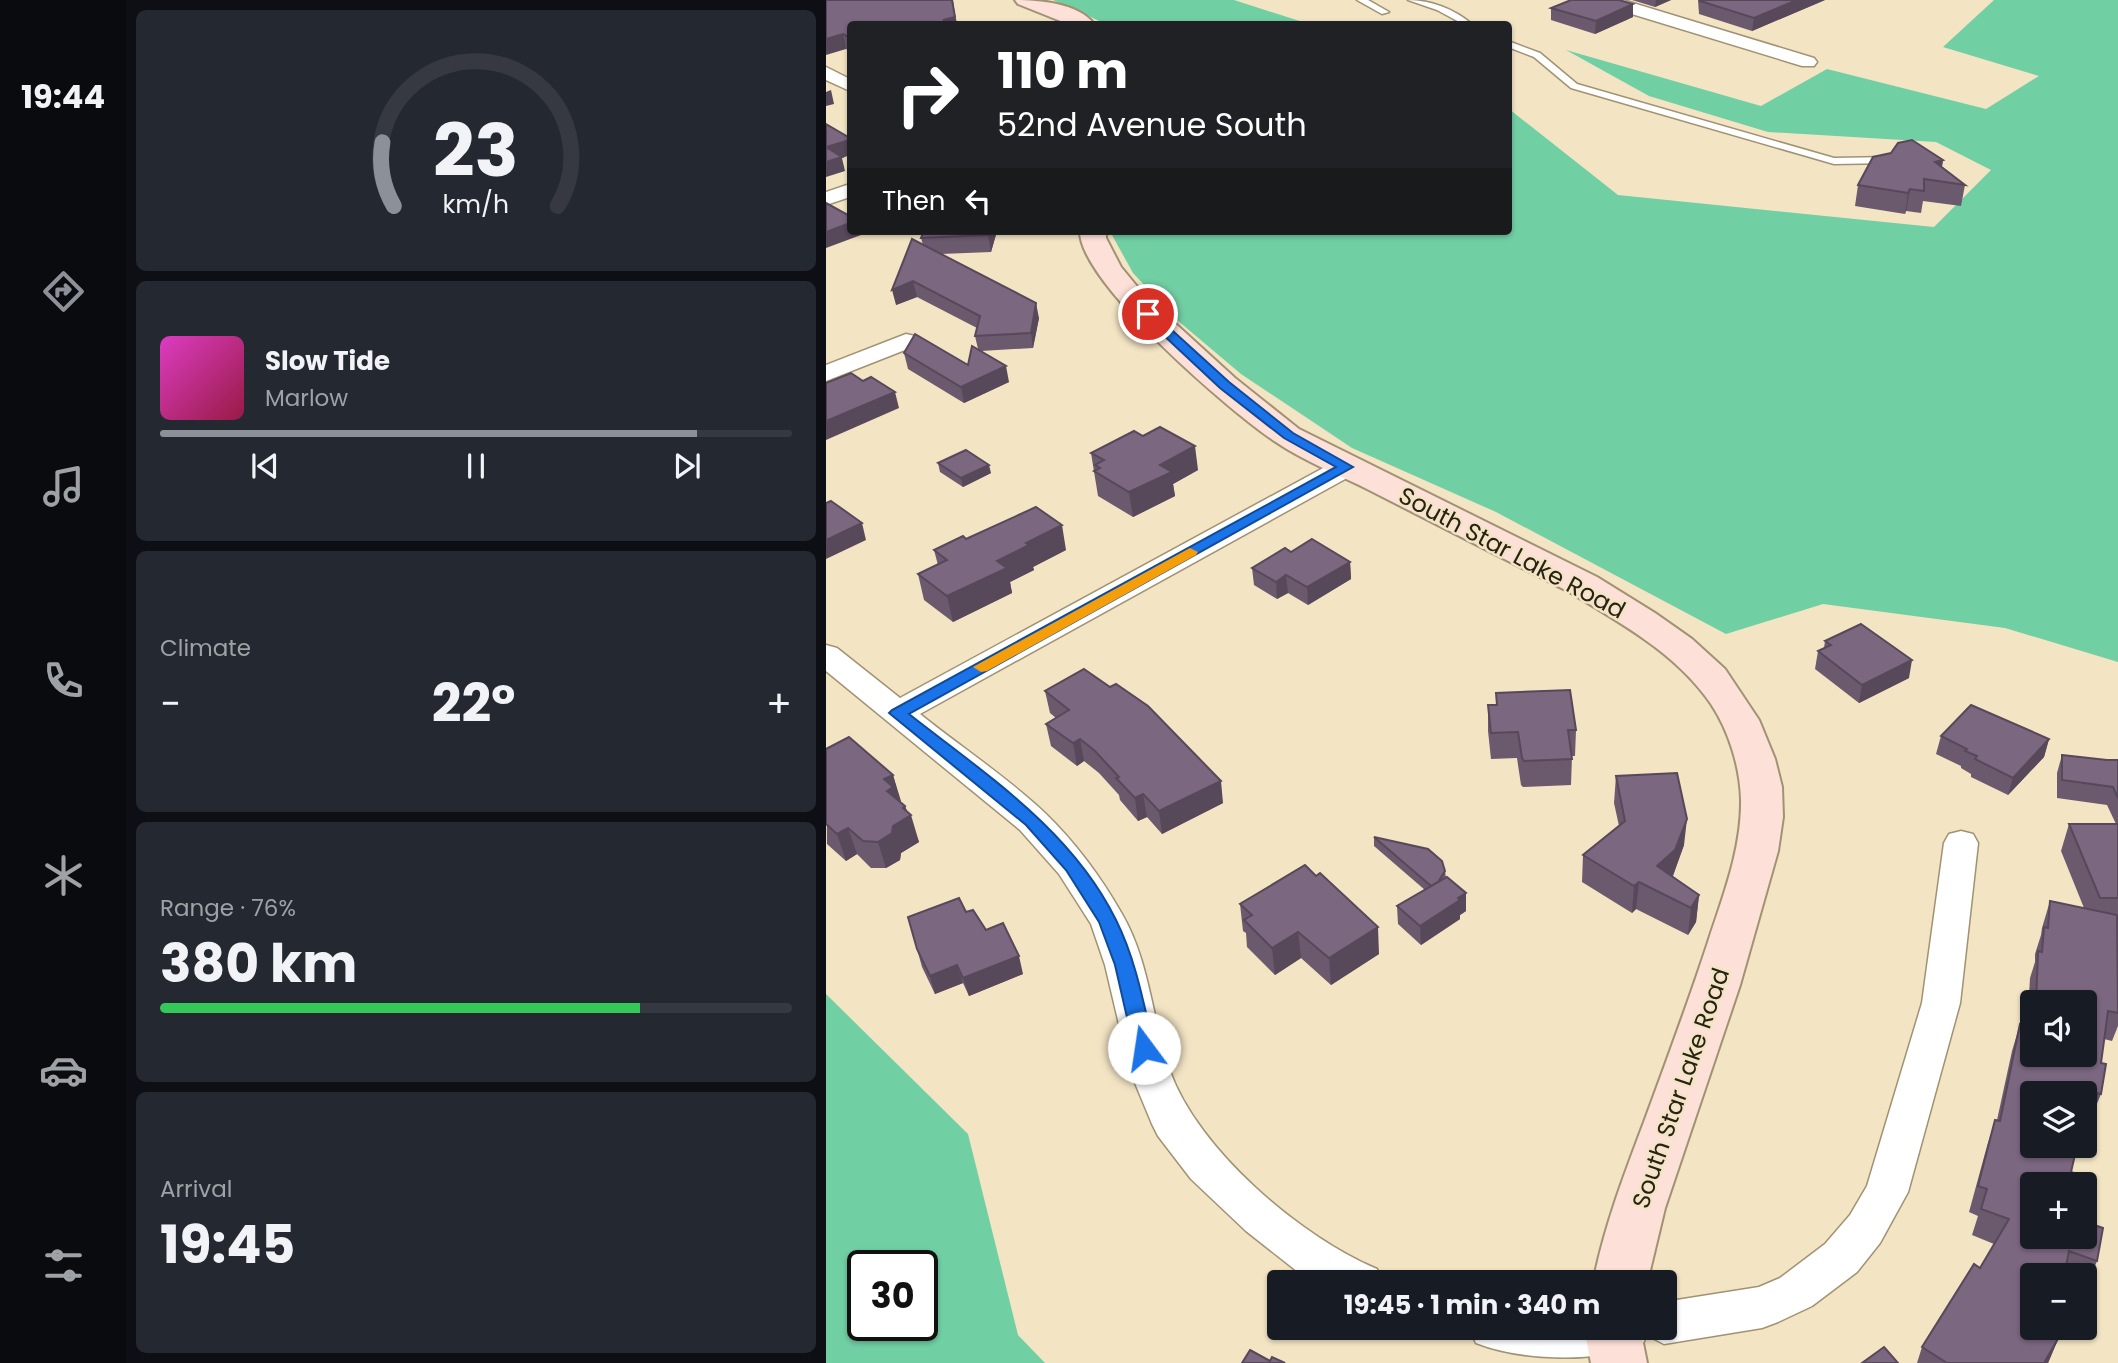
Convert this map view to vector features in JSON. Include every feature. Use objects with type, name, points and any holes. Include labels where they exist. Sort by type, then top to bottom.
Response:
[{"type":"street","points":[[1025,0],[1077,21]]},
{"type":"street","points":[[1605,0],[1808,62]]},
{"type":"street","points":[[826,72],[847,64]]},
{"type":"street","points":[[826,72],[847,84]]},
{"type":"street","points":[[826,199],[847,191]]},
{"type":"street","name":"South Star Lake Road","points":[[1093,235],[1108,270],[1134,302],[1224,385],[1288,436],[1584,585],[1661,634],[1695,660],[1735,711],[1749,742],[1762,799],[1758,842],[1750,878],[1717,985],[1639,1208],[1629,1270]]},
{"type":"street","points":[[826,374],[906,341]]},
{"type":"street","points":[[897,713],[1346,467]]},
{"type":"street","points":[[826,655],[1032,821],[1072,865],[1108,921],[1124,965],[1150,1071],[1173,1124],[1206,1166],[1261,1218],[1330,1270]]},
{"type":"street","points":[[1677,1321],[1762,1307],[1796,1292],[1841,1258],[1865,1229],[1886,1192],[1941,1003],[1961,843]]},
{"type":"lane","points":[[1361,0],[1384,12]]},
{"type":"lane","points":[[1412,0],[1440,8],[1463,21]]},
{"type":"lane","points":[[1512,46],[1537,55],[1574,86],[1835,161],[1879,162],[1900,159]]},
{"type":"green space","points":[[1053,0],[1234,0],[1300,21],[1099,21]]},
{"type":"green space","points":[[1994,0],[2118,0],[2118,662],[2005,628],[1823,604],[1726,634],[1496,512],[1352,448],[1241,374],[1177,320],[1133,273],[1112,235],[1512,235],[1512,111],[1618,195],[1934,227],[1991,170],[1936,142],[1768,132],[1649,96],[1566,50],[1761,106],[1827,69],[1986,109],[2039,76],[1943,47]]},
{"type":"green space","points":[[826,994],[968,1134],[1018,1335],[1045,1363],[826,1363]]},
{"type":"building","points":[[826,0],[952,0],[955,17],[943,20],[950,21],[847,21],[847,36],[843,34],[826,39]]},
{"type":"building","points":[[1571,0],[1619,0],[1633,4],[1596,21],[1551,8]]},
{"type":"building","points":[[1700,0],[1797,0],[1754,18]]},
{"type":"building","points":[[826,124],[847,136],[847,141],[826,147]]},
{"type":"building","points":[[1912,140],[1943,160],[1935,162],[1965,185],[1924,179],[1924,191],[1910,189],[1908,193],[1858,185],[1873,157],[1891,153],[1898,143]]},
{"type":"building","points":[[826,147],[842,157],[826,162]]},
{"type":"building","points":[[826,203],[847,214],[847,224],[826,232]]},
{"type":"building","points":[[922,235],[988,235],[921,238]]},
{"type":"building","points":[[912,239],[1036,303],[1031,333],[975,336],[980,316],[913,281],[892,290]]},
{"type":"building","points":[[915,334],[968,365],[972,346],[1006,366],[961,387],[904,353]]},
{"type":"building","points":[[851,373],[863,381],[871,377],[895,392],[826,421],[826,383]]},
{"type":"building","points":[[1160,427],[1195,446],[1160,465],[1172,472],[1129,492],[1094,471],[1100,468],[1095,465],[1104,460],[1091,453],[1134,431],[1143,436]]},
{"type":"building","points":[[966,450],[989,465],[961,478],[938,463]]},
{"type":"building","points":[[831,501],[862,523],[826,540],[826,503]]},
{"type":"building","points":[[1036,507],[1062,525],[997,561],[1007,568],[947,596],[918,574],[947,560],[934,550],[963,536],[966,539]]},
{"type":"building","points":[[1312,539],[1350,562],[1307,587],[1286,575],[1276,582],[1252,568],[1285,548],[1291,552]]},
{"type":"building","points":[[1861,624],[1912,660],[1862,685],[1818,651],[1831,645],[1825,641]]},
{"type":"building","points":[[1084,669],[1110,687],[1116,684],[1148,706],[1221,781],[1159,811],[1143,794],[1135,798],[1095,751],[1080,739],[1073,743],[1046,724],[1069,710],[1045,691]]},
{"type":"building","points":[[1570,690],[1576,730],[1568,730],[1572,759],[1524,761],[1518,732],[1491,733],[1488,705],[1497,705],[1496,693]]},
{"type":"building","points":[[1971,705],[2049,739],[2013,778],[1975,759],[1977,756],[1965,751],[1967,749],[1941,736]]},
{"type":"building","points":[[849,737],[893,775],[884,779],[893,787],[887,791],[905,806],[903,808],[911,815],[893,826],[892,833],[878,842],[863,841],[848,828],[837,834],[826,824],[826,749]]},
{"type":"building","points":[[2062,755],[2118,760],[2118,798],[2113,787],[2062,780]]},
{"type":"building","points":[[1677,773],[1687,819],[1675,850],[1657,866],[1699,895],[1691,908],[1639,882],[1634,886],[1583,855],[1625,821],[1616,776]]},
{"type":"building","points":[[2069,824],[2118,824],[2118,898],[2100,898]]},
{"type":"building","points":[[1374,837],[1428,849],[1442,861],[1445,871],[1438,882],[1431,886]]},
{"type":"building","points":[[1305,865],[1316,876],[1320,873],[1378,927],[1329,958],[1298,932],[1272,948],[1244,920],[1252,915],[1240,904]]},
{"type":"building","points":[[1447,877],[1466,893],[1458,898],[1460,900],[1420,926],[1397,906]]},
{"type":"building","points":[[959,898],[966,912],[973,910],[986,930],[1003,923],[1019,956],[963,978],[957,965],[930,976],[917,949],[908,917]]},
{"type":"building","points":[[2050,901],[2117,915],[2118,1013],[2108,1011],[2101,1063],[2106,1064],[2101,1094],[2097,1093],[2097,1081],[2020,1081],[2020,1158],[2074,1158],[2071,1172],[2020,1172],[2020,1249],[2097,1249],[2097,1226],[2103,1228],[2097,1261],[2069,1251],[2067,1263],[2020,1263],[2020,1340],[2057,1340],[2044,1363],[1947,1363],[1922,1347],[1974,1264],[1980,1268],[2009,1219],[1981,1209],[1987,1189],[1978,1186],[1995,1120],[2000,1121],[2020,1024],[2020,1067],[2097,1067],[2097,990],[2036,990],[2038,951],[2042,952],[2044,927],[2048,928]]},
{"type":"building","points":[[1884,1347],[1898,1363],[1862,1363]]},
{"type":"building","points":[[1250,1350],[1270,1361],[1272,1357],[1285,1363],[1242,1363]]},
{"type":"slow traffic","points":[[981,667],[1190,552]]},
{"type":"route","points":[[1144,1048],[1124,965],[1108,921],[1072,865],[1032,821],[897,713],[1346,467],[1288,436],[1224,385],[1148,314]]}]
